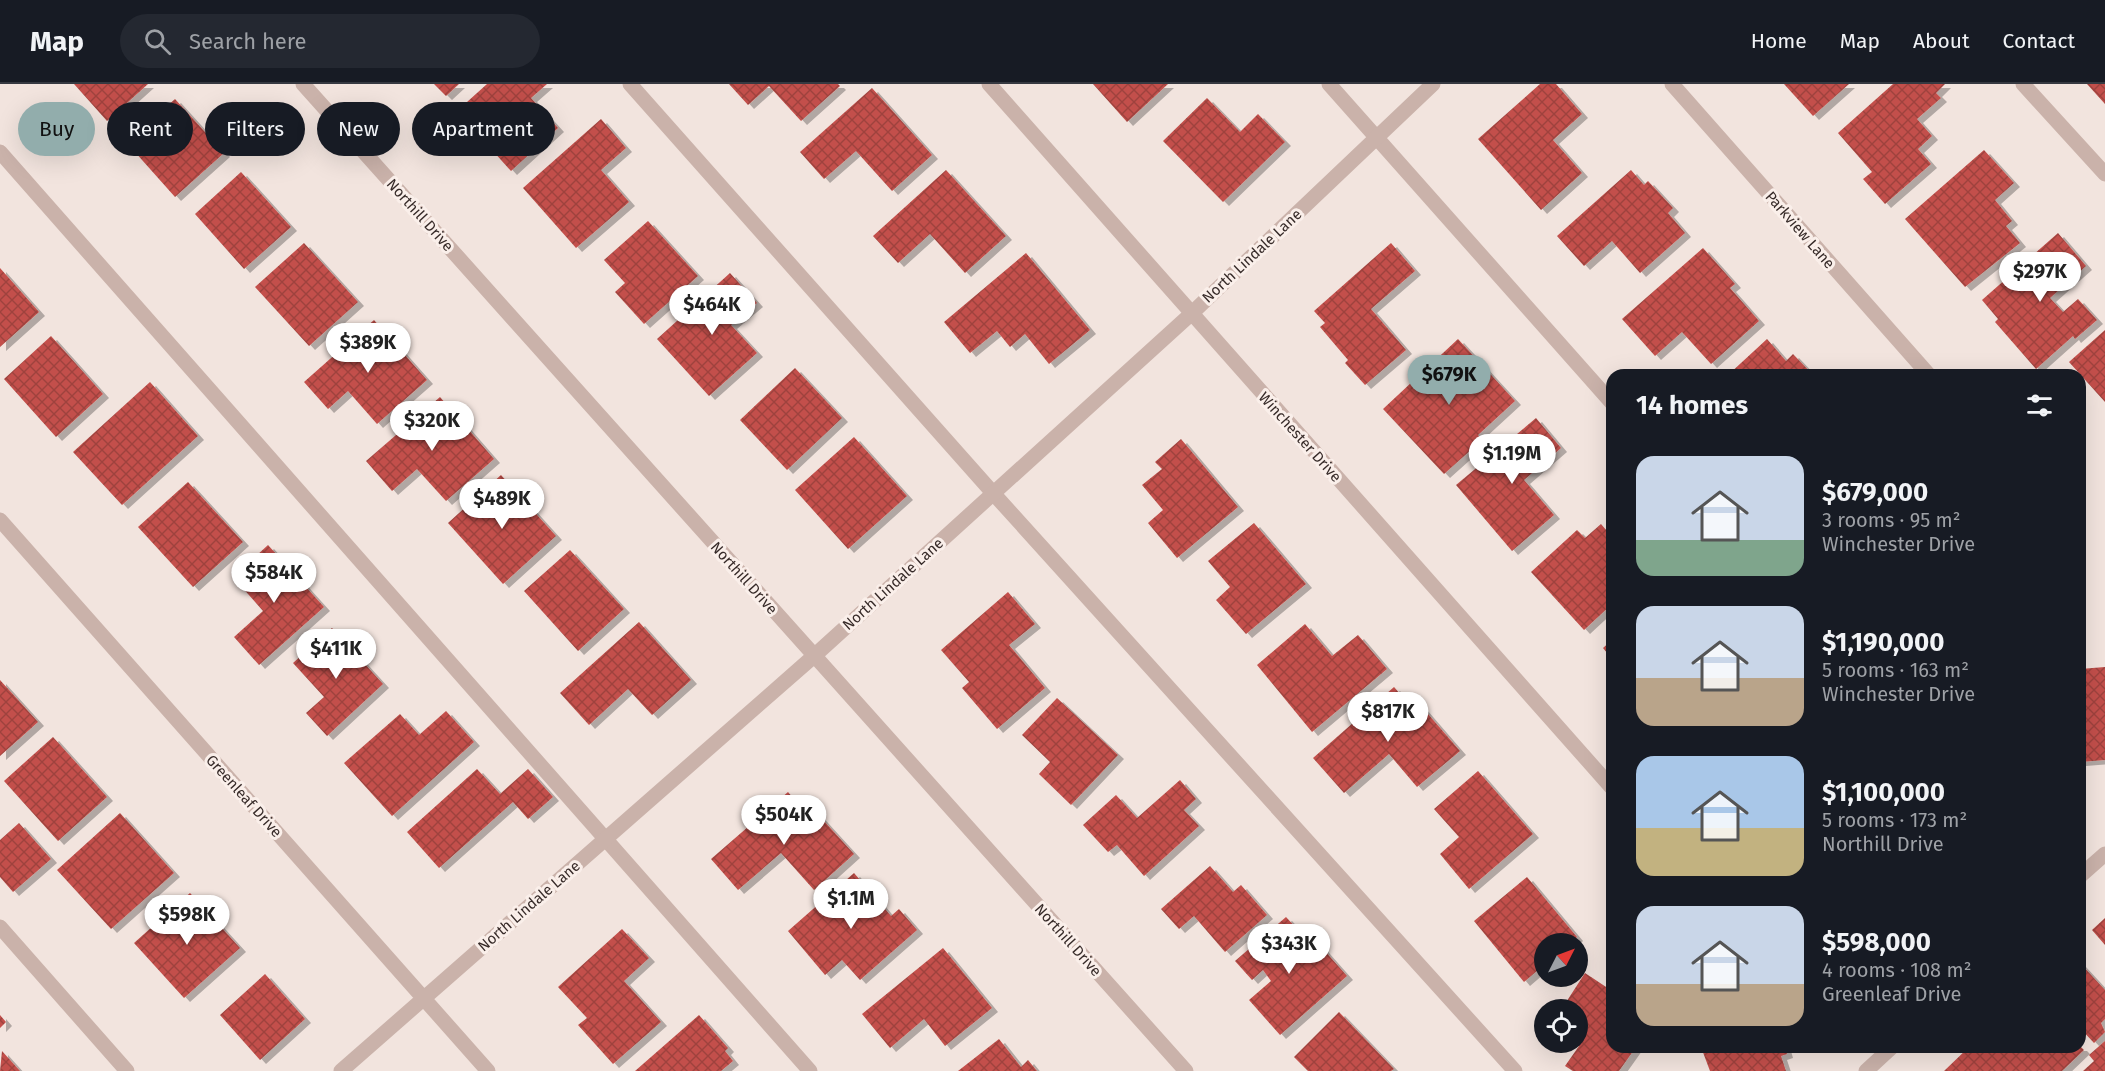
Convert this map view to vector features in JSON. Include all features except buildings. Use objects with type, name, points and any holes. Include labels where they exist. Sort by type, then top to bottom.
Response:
[{"type":"street","name":"Northill Drive","points":[[303,84],[1186,1071]]},
{"type":"street","points":[[630,84],[993,493],[1515,1071]]},
{"type":"street","name":"Winchester Drive","points":[[989,84],[1606,781]]},
{"type":"street","points":[[1329,84],[1606,396]]},
{"type":"street","name":"North Lindale Lane","points":[[341,1071],[814,656],[1191,314],[1433,84]]},
{"type":"street","name":"Parkview Lane","points":[[1672,84],[1924,369]]},
{"type":"street","points":[[2023,84],[2105,174]]},
{"type":"street","points":[[0,152],[810,1071]]},
{"type":"street","name":"Greenleaf Drive","points":[[0,520],[488,1071]]},
{"type":"street","points":[[2086,871],[2105,854]]},
{"type":"street","points":[[0,927],[127,1071]]},
{"type":"street","points":[[1866,1071],[1886,1053]]}]
